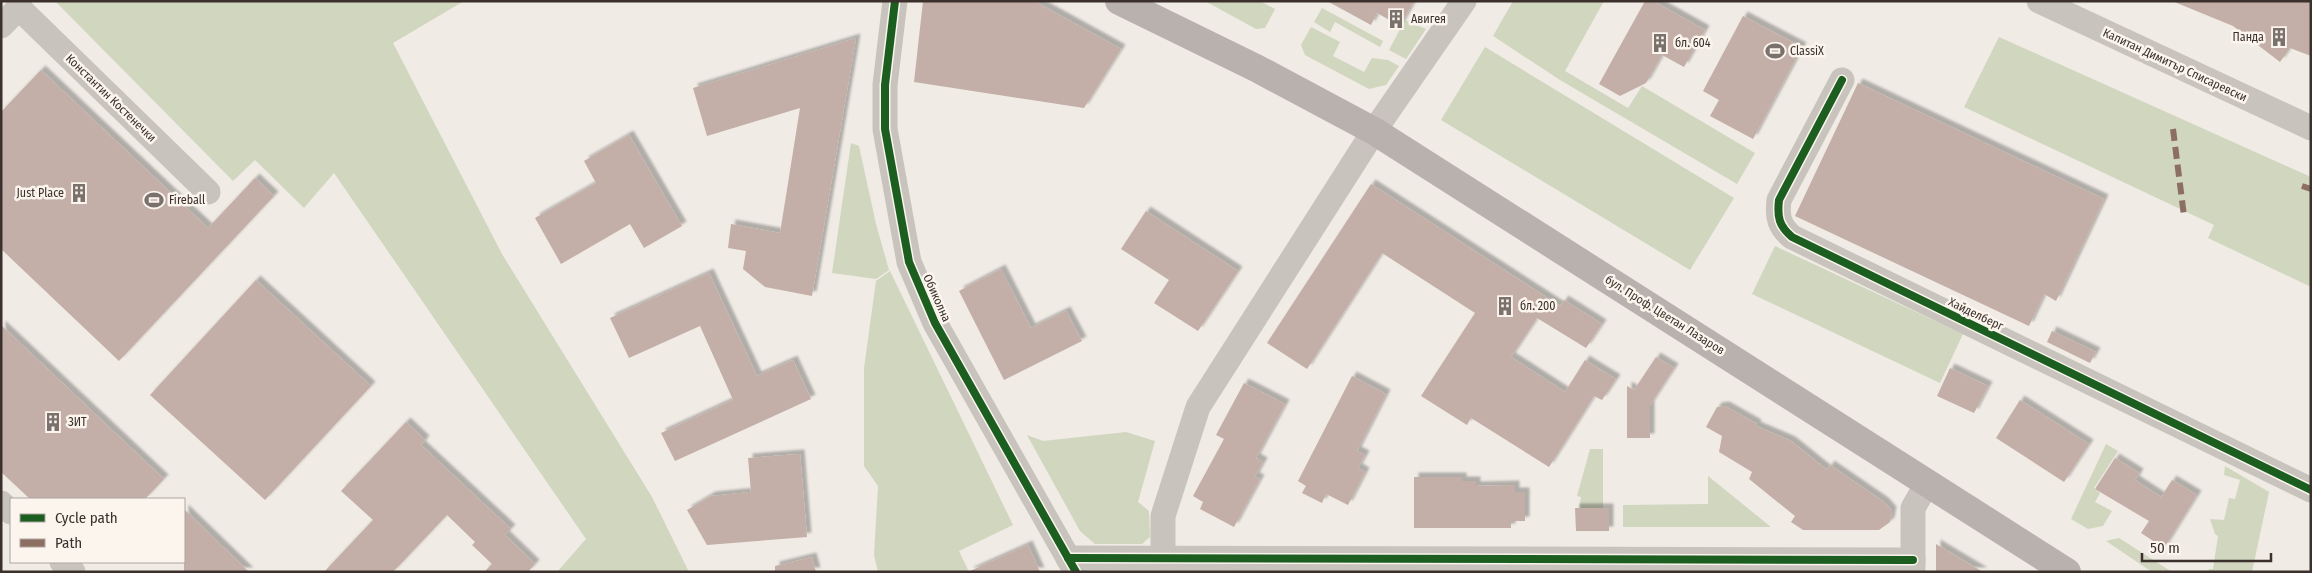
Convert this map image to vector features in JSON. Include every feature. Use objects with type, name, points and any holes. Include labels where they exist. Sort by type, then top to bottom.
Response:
[{"type":"main road","name":"бул. Проф. Цветан Лазаров","points":[[1119,1],[1256,68],[1374,131],[2067,572]]},
{"type":"main road","name":"бул. Проф. Цветан Лазаров","points":[[1154,1],[1256,68]]},
{"type":"street","name":"Обиколна","points":[[895,1],[885,85],[885,129],[909,262],[935,323],[1072,565]]},
{"type":"street","points":[[1163,558],[1163,516],[1198,407],[1374,131],[1464,1]]},
{"type":"street","name":"Капитан Димитър Списаревски","points":[[2039,1],[2311,128]]},
{"type":"street","points":[[1,26],[19,4]]},
{"type":"street","name":"Константин Костенечки","points":[[19,4],[208,192]]},
{"type":"street","name":"Хайделберг","points":[[1842,80],[1779,200],[1778,219],[1783,229],[1792,237],[2311,490]]},
{"type":"street","points":[[1072,565],[1163,558],[1552,565],[1912,566],[1912,508],[1928,482]]},
{"type":"street","points":[[63,563],[72,572]]},
{"type":"green space","points":[[55,1],[464,1],[393,43],[502,254],[652,497],[689,572],[557,572],[586,539],[334,173],[304,208],[255,160],[233,181]]},
{"type":"green space","points":[[1205,1],[1260,1],[1275,9],[1265,28],[1256,29]]},
{"type":"green space","points":[[1513,1],[1604,1],[1565,71],[1628,108],[1642,86],[1755,153],[1737,184],[1560,80],[1493,36]]},
{"type":"green space","points":[[1322,8],[1383,41],[1380,47],[1335,22],[1330,32],[1314,22]]},
{"type":"green space","points":[[1405,20],[1426,29],[1406,59],[1389,50]]},
{"type":"green space","points":[[1311,27],[1340,42],[1333,56],[1364,72],[1372,58],[1388,60],[1399,66],[1386,85],[1369,89],[1305,55],[1301,45]]},
{"type":"green space","points":[[1999,37],[2311,177],[2311,287],[2208,238],[2214,225],[1964,107]]},
{"type":"green space","points":[[1485,47],[1734,198],[1690,270],[1441,120]]},
{"type":"green space","points":[[851,143],[859,146],[876,224],[889,270],[876,279],[832,273]]},
{"type":"green space","points":[[1775,246],[1963,334],[1940,383],[1752,294]]},
{"type":"green space","points":[[890,271],[1013,525],[959,551],[969,572],[878,572],[874,555],[878,486],[864,466],[864,368],[876,281]]},
{"type":"green space","points":[[1126,432],[1155,441],[1138,502],[1149,511],[1150,537],[1142,544],[1095,544],[1080,531],[1027,435],[1043,441]]},
{"type":"green space","points":[[2106,444],[2118,451],[2094,488],[2100,493],[2095,502],[2112,511],[2103,526],[2088,529],[2071,519]]},
{"type":"green space","points":[[1590,449],[1603,449],[1603,508],[1579,508],[1581,497],[1577,496]]},
{"type":"green space","points":[[2225,466],[2269,492],[2252,572],[2208,572],[2209,569],[2213,569],[2218,536],[2215,534],[2210,519],[2224,520],[2229,498],[2235,499],[2240,480],[2224,475]]},
{"type":"green space","points":[[1708,476],[1771,527],[1623,527],[1623,505],[1708,504]]},
{"type":"green space","points":[[2119,538],[2172,572],[2152,572],[2106,541]]},
{"type":"building","points":[[923,1],[1034,1],[1121,49],[1084,108],[914,82]]},
{"type":"building","name":"Авигея","points":[[1327,1],[1414,1],[1400,26],[1377,13],[1371,25]]},
{"type":"building","name":"бл. 604","points":[[1645,1],[1653,1],[1705,30],[1684,67],[1662,55],[1646,83],[1620,96],[1599,84]]},
{"type":"building","name":"Панда","points":[[2172,1],[2311,1],[2311,56],[2290,48],[2280,62],[2233,26]]},
{"type":"building","points":[[1743,16],[1802,47],[1753,139],[1710,116],[1719,100],[1703,91]]},
{"type":"building","points":[[856,38],[812,296],[765,287],[743,269],[746,251],[728,248],[731,224],[780,233],[800,108],[707,136],[693,88]]},
{"type":"building","points":[[41,70],[208,228],[255,178],[274,196],[119,361],[1,249],[1,112]]},
{"type":"building","points":[[1858,83],[2104,199],[2056,301],[2044,294],[2029,326],[1795,216]]},
{"type":"building","points":[[629,135],[682,226],[644,248],[630,224],[561,264],[535,218],[596,183],[584,161]]},
{"type":"building","name":"бл. 200","points":[[1371,184],[1560,306],[1564,300],[1602,324],[1586,348],[1537,318],[1511,357],[1565,392],[1585,360],[1616,379],[1602,400],[1594,396],[1549,467],[1471,418],[1467,425],[1421,396],[1475,313],[1382,253],[1307,369],[1267,343]]},
{"type":"building","points":[[1146,211],[1238,271],[1198,331],[1154,303],[1169,280],[1121,249]]},
{"type":"building","points":[[1001,269],[1031,328],[1066,311],[1082,341],[1004,380],[959,291]]},
{"type":"building","points":[[709,273],[757,376],[793,360],[811,399],[675,461],[661,433],[733,400],[700,326],[629,358],[610,318]]},
{"type":"building","points":[[256,280],[371,386],[265,500],[150,395]]},
{"type":"building","name":"ЗИТ","points":[[1,325],[164,479],[146,498],[29,498],[1,472]]},
{"type":"building","points":[[2052,331],[2096,352],[2090,363],[2047,342]]},
{"type":"building","points":[[1656,357],[1674,368],[1650,405],[1650,438],[1627,438],[1627,386],[1634,390]]},
{"type":"building","points":[[1950,368],[1988,386],[1974,413],[1937,396]]},
{"type":"building","points":[[1352,376],[1386,394],[1357,451],[1365,455],[1358,468],[1365,472],[1348,505],[1326,494],[1322,503],[1302,493],[1306,486],[1298,481]]},
{"type":"building","points":[[1244,383],[1285,404],[1256,458],[1263,462],[1255,477],[1260,479],[1234,527],[1200,509],[1203,502],[1193,496],[1224,439],[1216,435]]},
{"type":"building","points":[[2020,400],[2089,444],[2064,482],[1996,438]]},
{"type":"building","points":[[1725,406],[1757,424],[1756,426],[1791,441],[1827,470],[1830,465],[1884,502],[1892,511],[1890,522],[1879,530],[1803,530],[1791,522],[1795,516],[1749,479],[1752,472],[1719,452],[1722,436],[1706,427],[1717,407]]},
{"type":"building","points":[[406,422],[425,440],[421,445],[511,529],[505,535],[535,564],[528,572],[484,572],[492,564],[472,545],[475,542],[447,515],[393,572],[324,572],[373,520],[341,491]]},
{"type":"building","points":[[800,454],[807,537],[707,545],[687,510],[711,496],[751,492],[748,458]]},
{"type":"building","points":[[2115,458],[2139,473],[2135,480],[2161,497],[2172,480],[2197,495],[2164,548],[2141,533],[2149,521],[2095,489]]},
{"type":"building","points":[[1414,477],[1462,477],[1462,481],[1476,481],[1476,486],[1515,485],[1515,492],[1525,492],[1525,521],[1511,521],[1511,528],[1414,528]]},
{"type":"building","points":[[1575,508],[1609,508],[1609,531],[1576,531]]},
{"type":"building","points":[[185,510],[249,572],[184,572]]},
{"type":"building","points":[[1936,544],[1983,572],[1936,572]]},
{"type":"building","points":[[1028,545],[1040,572],[968,572]]},
{"type":"building","points":[[812,557],[816,572],[775,572],[775,566]]},
{"type":"marked path","points":[[2173,129],[2184,216]]},
{"type":"marked path","points":[[2302,186],[2311,189]]},
{"type":"cycle path","points":[[895,1],[885,85],[885,129],[909,262],[935,323],[1076,572]]},
{"type":"cycle path","points":[[1842,80],[1779,200],[1778,211],[1780,221],[1784,229],[1792,237],[2311,490]]},
{"type":"cycle path","points":[[1068,558],[1913,560]]},
{"type":"place","name":"Авигея","points":[[1396,19]]},
{"type":"place","name":"Панда","points":[[2279,37]]},
{"type":"place","name":"бл. 604","points":[[1660,43]]},
{"type":"place","name":"ClassiX","points":[[1775,51]]},
{"type":"place","name":"Just Place","points":[[79,193]]},
{"type":"place","name":"Fireball","points":[[154,200]]},
{"type":"place","name":"бл. 200","points":[[1505,306]]},
{"type":"place","name":"ЗИТ","points":[[53,422]]}]
